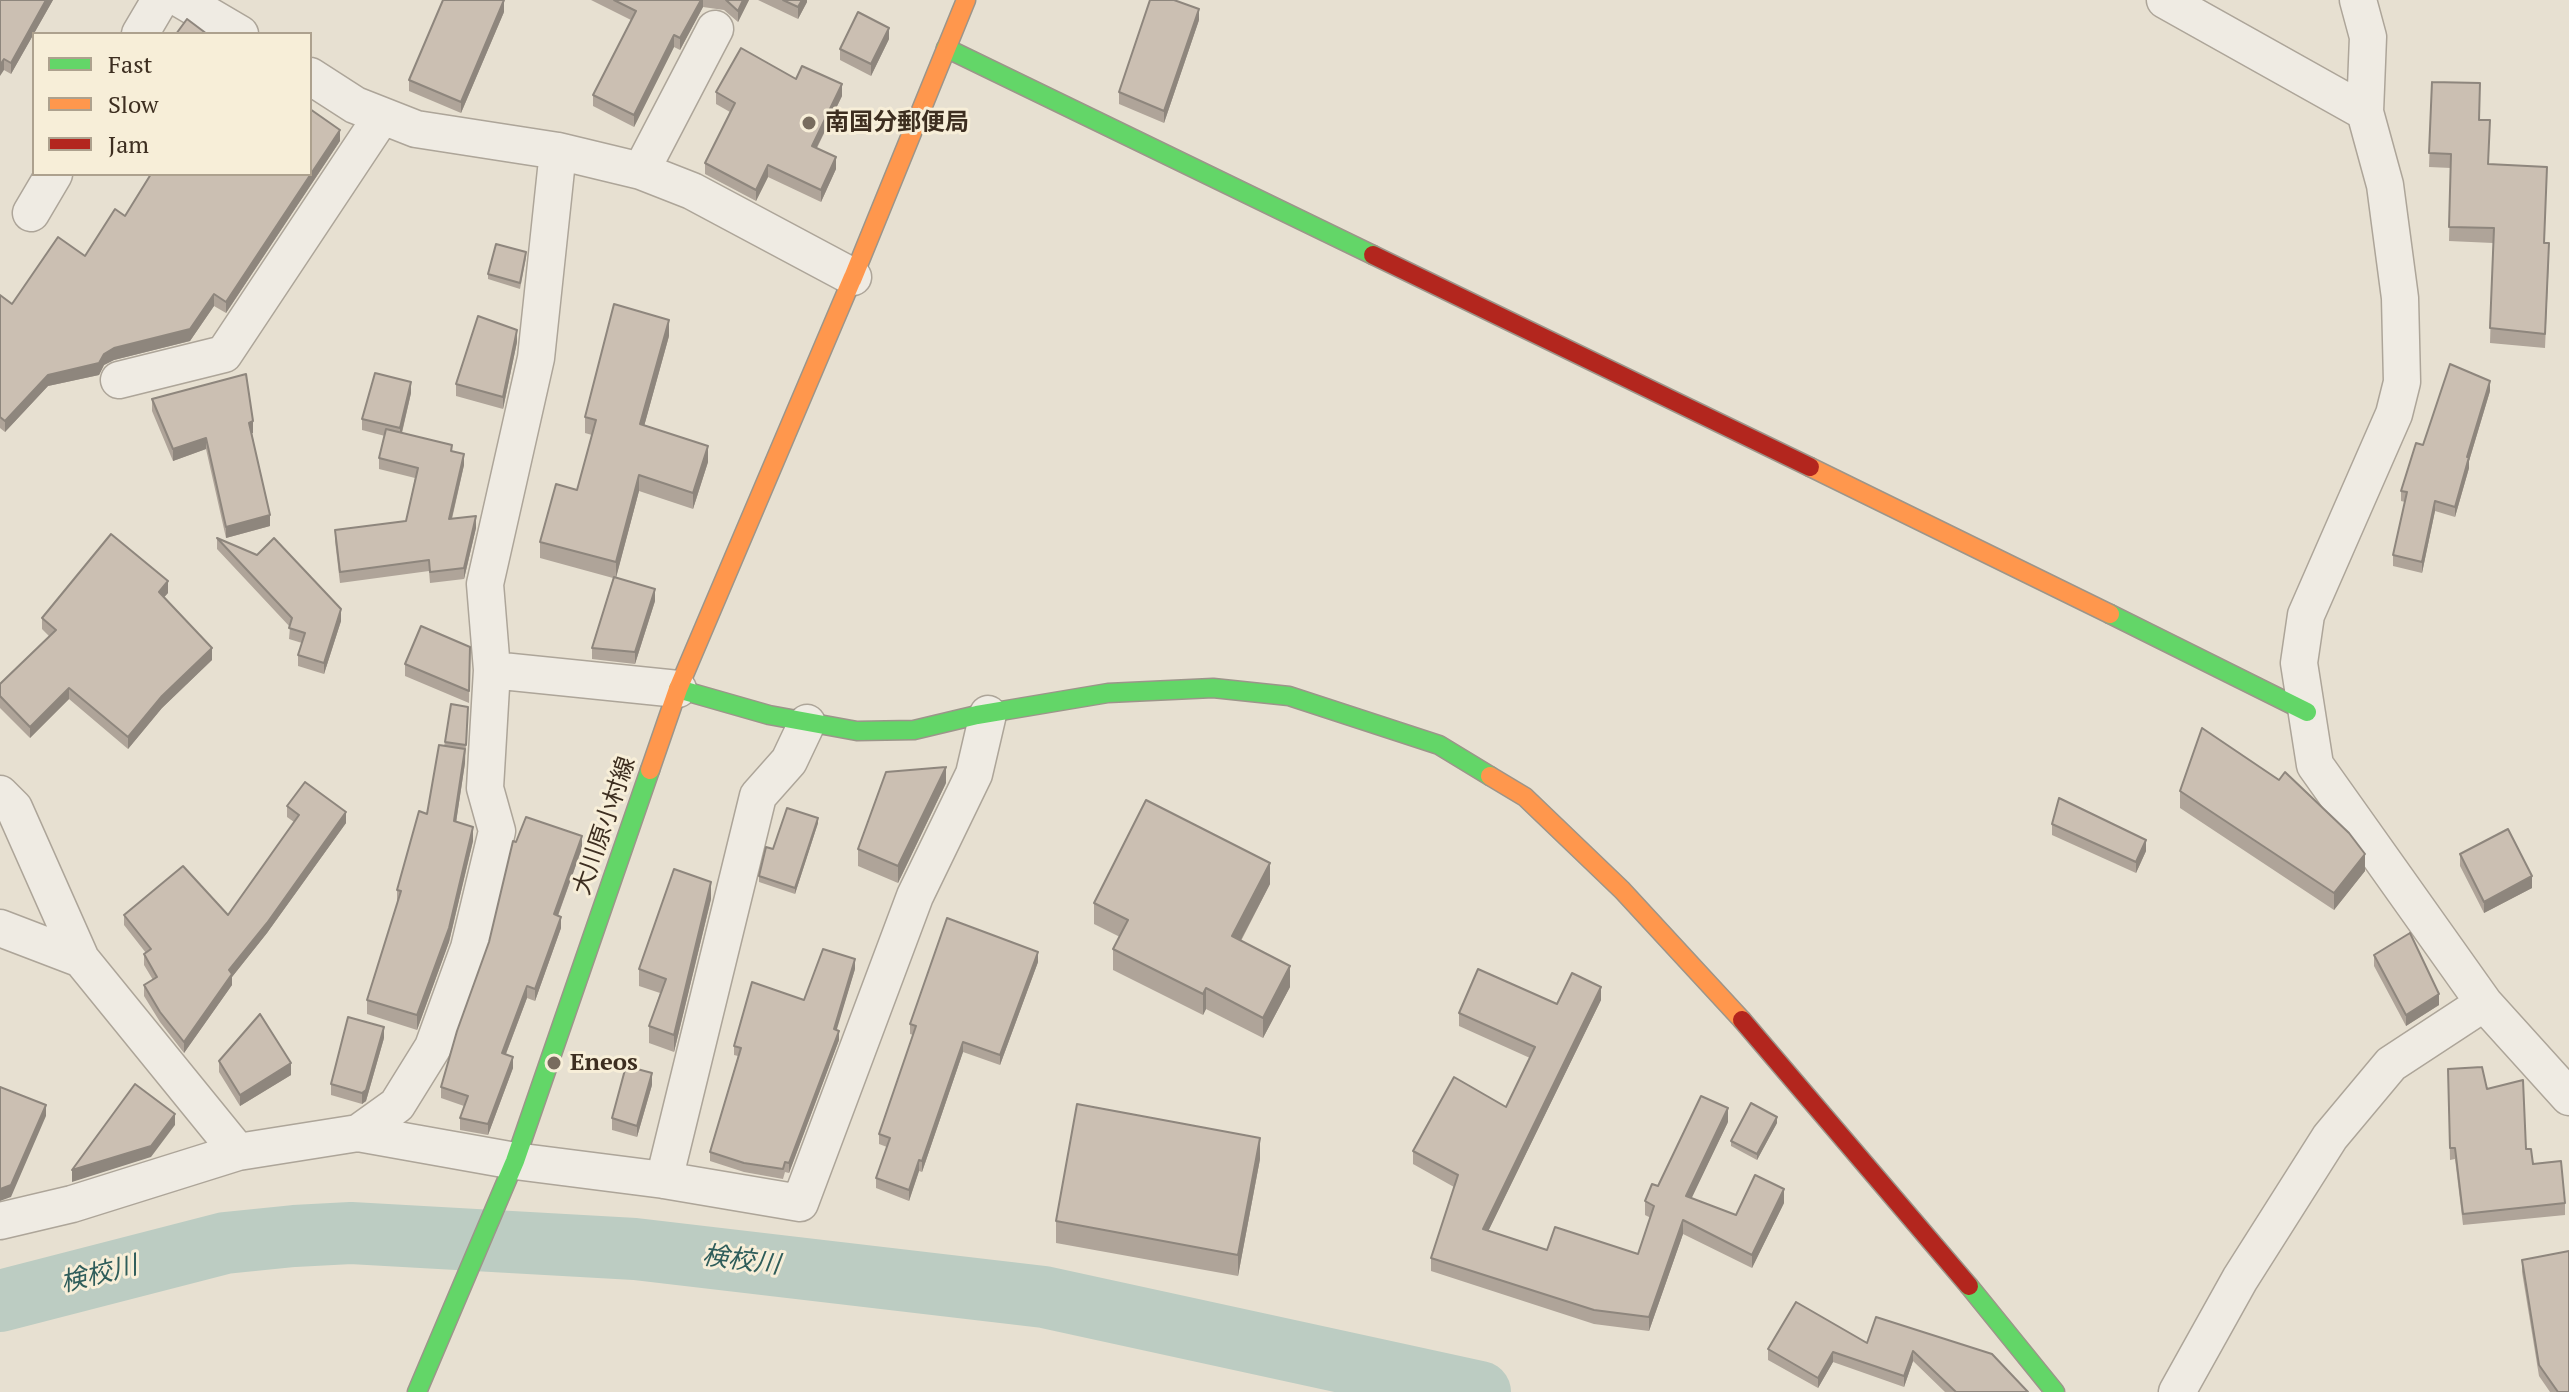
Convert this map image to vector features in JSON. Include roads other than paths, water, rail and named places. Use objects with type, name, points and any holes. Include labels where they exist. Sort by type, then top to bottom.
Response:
[{"type":"street","points":[[141,32],[160,0]]},
{"type":"street","points":[[182,0],[237,32]]},
{"type":"street","name":"大川原小村線","points":[[417,1392],[515,1161],[678,689],[966,0]]},
{"type":"street","points":[[2165,0],[2365,112]]},
{"type":"street","points":[[2358,0],[2368,37],[2365,112],[2385,185],[2400,298],[2402,382],[2394,414],[2306,615],[2299,663],[2315,765],[2484,1003],[2569,1097]]},
{"type":"street","points":[[641,171],[715,29]]},
{"type":"street","points":[[946,48],[1950,535],[2307,712]]},
{"type":"street","points":[[312,77],[355,105],[416,129],[558,151],[641,171],[692,191],[852,278]]},
{"type":"street","points":[[119,380],[224,354],[382,116]]},
{"type":"street","points":[[358,1133],[397,1105],[433,1047],[469,948],[497,831],[485,788],[492,670],[485,584],[536,358],[558,151]]},
{"type":"street","points":[[31,213],[53,176]]},
{"type":"street","points":[[492,670],[678,689],[807,723],[857,731],[914,730],[1108,693],[1213,688],[1289,696],[1439,745],[1525,797],[1622,890],[1738,1016],[1970,1287],[2055,1392]]},
{"type":"street","points":[[0,1221],[72,1204],[238,1152],[358,1133],[515,1161],[664,1180],[800,1203],[915,896],[974,774],[988,714]]},
{"type":"street","points":[[664,1180],[758,796],[789,761],[807,723]]},
{"type":"street","points":[[0,794],[14,808],[81,959],[238,1152]]},
{"type":"street","points":[[0,928],[81,959]]},
{"type":"street","points":[[2177,1392],[2240,1279],[2330,1137],[2391,1064],[2484,1003]]},
{"type":"waterway","name":"検校川","points":[[0,1301],[225,1243],[294,1236],[351,1233],[635,1249],[1044,1297],[1480,1392]]},
{"type":"place","name":"南国分郵便局","points":[[809,123]]},
{"type":"place","name":"Eneos","points":[[554,1063]]}]
